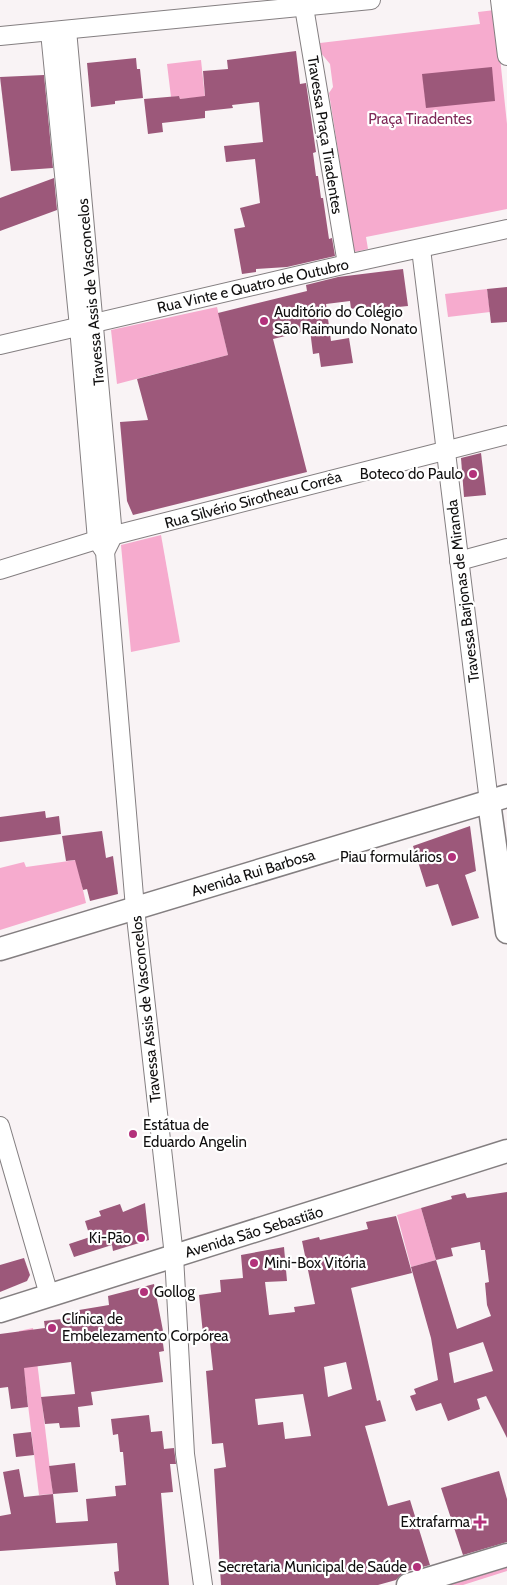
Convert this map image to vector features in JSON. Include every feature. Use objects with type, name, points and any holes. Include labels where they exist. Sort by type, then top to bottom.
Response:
[{"type":"main road","name":"Avenida Rui Barbosa","points":[[0,949],[498,799]]},
{"type":"main road","name":"Travessa Barjonas de Miranda","points":[[498,799],[507,932]]},
{"type":"main road","name":"Avenida São Sebastião","points":[[0,1311],[507,1151]]},
{"type":"main road","points":[[408,1585],[507,1555]]},
{"type":"street","points":[[0,36],[370,0]]},
{"type":"street","points":[[500,0],[507,56]]},
{"type":"street","name":"Travessa Praça Tiradentes","points":[[304,7],[347,264]]},
{"type":"street","name":"Travessa Assis de Vasconcelos","points":[[59,31],[87,325],[135,908],[174,1256],[184,1454],[203,1585]]},
{"type":"street","name":"Rua Vinte e Quatro de Outubro","points":[[0,345],[347,264],[507,229]]},
{"type":"street","name":"Travessa Barjonas de Miranda","points":[[421,249],[459,561],[498,799]]},
{"type":"street","name":"Rua Silvério Sirotheau Corrêa","points":[[0,570],[507,434]]},
{"type":"street","points":[[459,561],[507,548]]},
{"type":"street","points":[[0,1126],[49,1295]]},
{"type":"green space","name":"Praça Tiradentes","points":[[495,10],[507,124],[507,209],[366,237],[368,249],[354,252],[329,93],[333,87],[330,64],[321,53],[320,43],[480,24],[478,12]]},
{"type":"green space","points":[[201,60],[205,97],[180,99],[179,96],[171,97],[167,64]]},
{"type":"green space","points":[[487,289],[490,312],[448,317],[445,294]]},
{"type":"green space","points":[[217,307],[228,355],[117,384],[111,330]]},
{"type":"green space","points":[[161,535],[180,642],[131,652],[121,545]]},
{"type":"green space","points":[[76,860],[86,903],[0,930],[0,868],[24,862],[26,867]]},
{"type":"green space","points":[[421,1208],[436,1260],[411,1267],[397,1215]]},
{"type":"green space","points":[[33,1328],[53,1494],[39,1495],[19,1331]]},
{"type":"green space","points":[[507,1563],[507,1571],[463,1585],[434,1585]]},
{"type":"building","points":[[296,51],[300,84],[306,83],[316,152],[313,153],[316,176],[318,176],[329,239],[332,238],[335,256],[287,267],[256,269],[256,272],[242,274],[234,229],[245,227],[240,208],[260,203],[255,159],[226,162],[224,146],[263,142],[259,102],[232,105],[233,108],[205,111],[205,118],[162,123],[163,132],[148,134],[144,99],[179,96],[180,99],[205,96],[203,71],[228,69],[227,60]]},
{"type":"building","points":[[136,58],[137,69],[140,69],[143,98],[115,101],[115,104],[91,107],[87,63]]},
{"type":"building","points":[[492,67],[495,101],[426,108],[422,74]]},
{"type":"building","points":[[44,75],[53,168],[11,171],[0,77]]},
{"type":"building","points":[[54,178],[57,210],[0,231],[0,198]]},
{"type":"building","points":[[403,269],[408,306],[367,310],[366,306],[351,309],[350,301],[326,304],[331,341],[349,338],[353,363],[321,367],[319,353],[313,354],[310,330],[273,339],[307,472],[133,515],[127,501],[120,422],[148,420],[137,379],[228,355],[218,313],[307,291],[306,285],[338,277]]},
{"type":"building","points":[[507,287],[507,322],[491,323],[487,289]]},
{"type":"building","name":"Boteco do Paulo","points":[[481,453],[486,495],[464,497],[461,458]]},
{"type":"building","points":[[45,811],[46,818],[59,816],[61,834],[0,842],[0,817]]},
{"type":"building","points":[[470,826],[476,871],[465,875],[479,918],[452,926],[438,884],[426,887],[413,846]]},
{"type":"building","points":[[102,831],[106,858],[113,856],[118,894],[90,901],[87,889],[83,890],[75,860],[66,861],[62,836]]},
{"type":"building","points":[[507,1192],[507,1438],[486,1396],[477,1399],[480,1409],[448,1421],[441,1403],[416,1411],[410,1396],[416,1394],[414,1389],[438,1380],[431,1338],[411,1267],[436,1260],[421,1208],[452,1199],[451,1196],[465,1193],[467,1198]],"holes":[[[480,1242],[481,1250],[485,1250],[489,1282],[485,1283],[487,1305],[491,1316],[457,1329],[436,1260],[453,1256],[451,1248]],[[483,1342],[493,1371],[454,1383],[449,1353]]]},
{"type":"building","points":[[145,1203],[149,1240],[113,1251],[112,1245],[74,1257],[69,1244],[90,1237],[85,1221],[101,1216],[99,1211],[120,1204],[123,1212]]},
{"type":"building","points":[[396,1216],[412,1273],[351,1288],[377,1401],[380,1400],[386,1421],[365,1426],[388,1506],[410,1500],[430,1565],[404,1572],[396,1580],[378,1585],[221,1585],[214,1469],[226,1467],[223,1443],[212,1444],[206,1371],[213,1370],[209,1333],[203,1334],[199,1295],[221,1292],[220,1280],[243,1278],[241,1255],[284,1247],[287,1281],[265,1282],[269,1315],[295,1312],[294,1307],[315,1304],[302,1241],[319,1237],[320,1240],[368,1229],[366,1222]],"holes":[[[346,1362],[352,1389],[328,1397],[324,1367]],[[303,1394],[311,1436],[285,1439],[283,1422],[258,1425],[255,1399]]]},
{"type":"building","points":[[24,1258],[30,1275],[27,1281],[0,1292],[0,1265]]},
{"type":"building","points":[[154,1284],[164,1336],[162,1336],[164,1351],[159,1352],[163,1382],[91,1392],[93,1405],[78,1407],[80,1427],[60,1428],[59,1423],[45,1424],[41,1397],[75,1394],[71,1362],[24,1368],[28,1407],[11,1409],[8,1387],[0,1388],[0,1334],[45,1328],[44,1321],[80,1317],[79,1310],[109,1305],[108,1296]]},
{"type":"building","points":[[149,1415],[151,1432],[162,1431],[164,1449],[174,1448],[176,1464],[170,1464],[173,1492],[161,1493],[169,1585],[116,1585],[114,1572],[119,1571],[117,1543],[0,1551],[0,1516],[11,1514],[3,1472],[19,1469],[24,1497],[53,1494],[56,1523],[88,1521],[86,1499],[116,1496],[115,1486],[126,1485],[123,1452],[120,1452],[118,1434],[113,1435],[111,1419]]},
{"type":"building","points":[[31,1432],[34,1455],[16,1457],[13,1434]]},
{"type":"building","points":[[75,1463],[78,1492],[53,1494],[49,1466]]},
{"type":"building","name":"Extrafarma","points":[[499,1471],[507,1499],[507,1542],[463,1555],[441,1488]]},
{"type":"place","name":"Auditório do Colégio São Raimundo Nonato","points":[[264,321]]},
{"type":"place","name":"Boteco do Paulo","points":[[473,474]]},
{"type":"place","name":"Piau formulários","points":[[452,857]]},
{"type":"place","name":"Estátua de Eduardo Angelin","points":[[133,1134]]},
{"type":"place","name":"Ki-Pão","points":[[141,1238]]},
{"type":"place","name":"Mini-Box Vitória","points":[[254,1263]]},
{"type":"place","name":"Gollog","points":[[144,1292]]},
{"type":"place","name":"Clínica de Embelezamento Corpórea","points":[[52,1328]]},
{"type":"place","name":"Extrafarma","points":[[480,1522]]},
{"type":"place","name":"Secretaria Municipal de Saúde","points":[[417,1567]]}]
